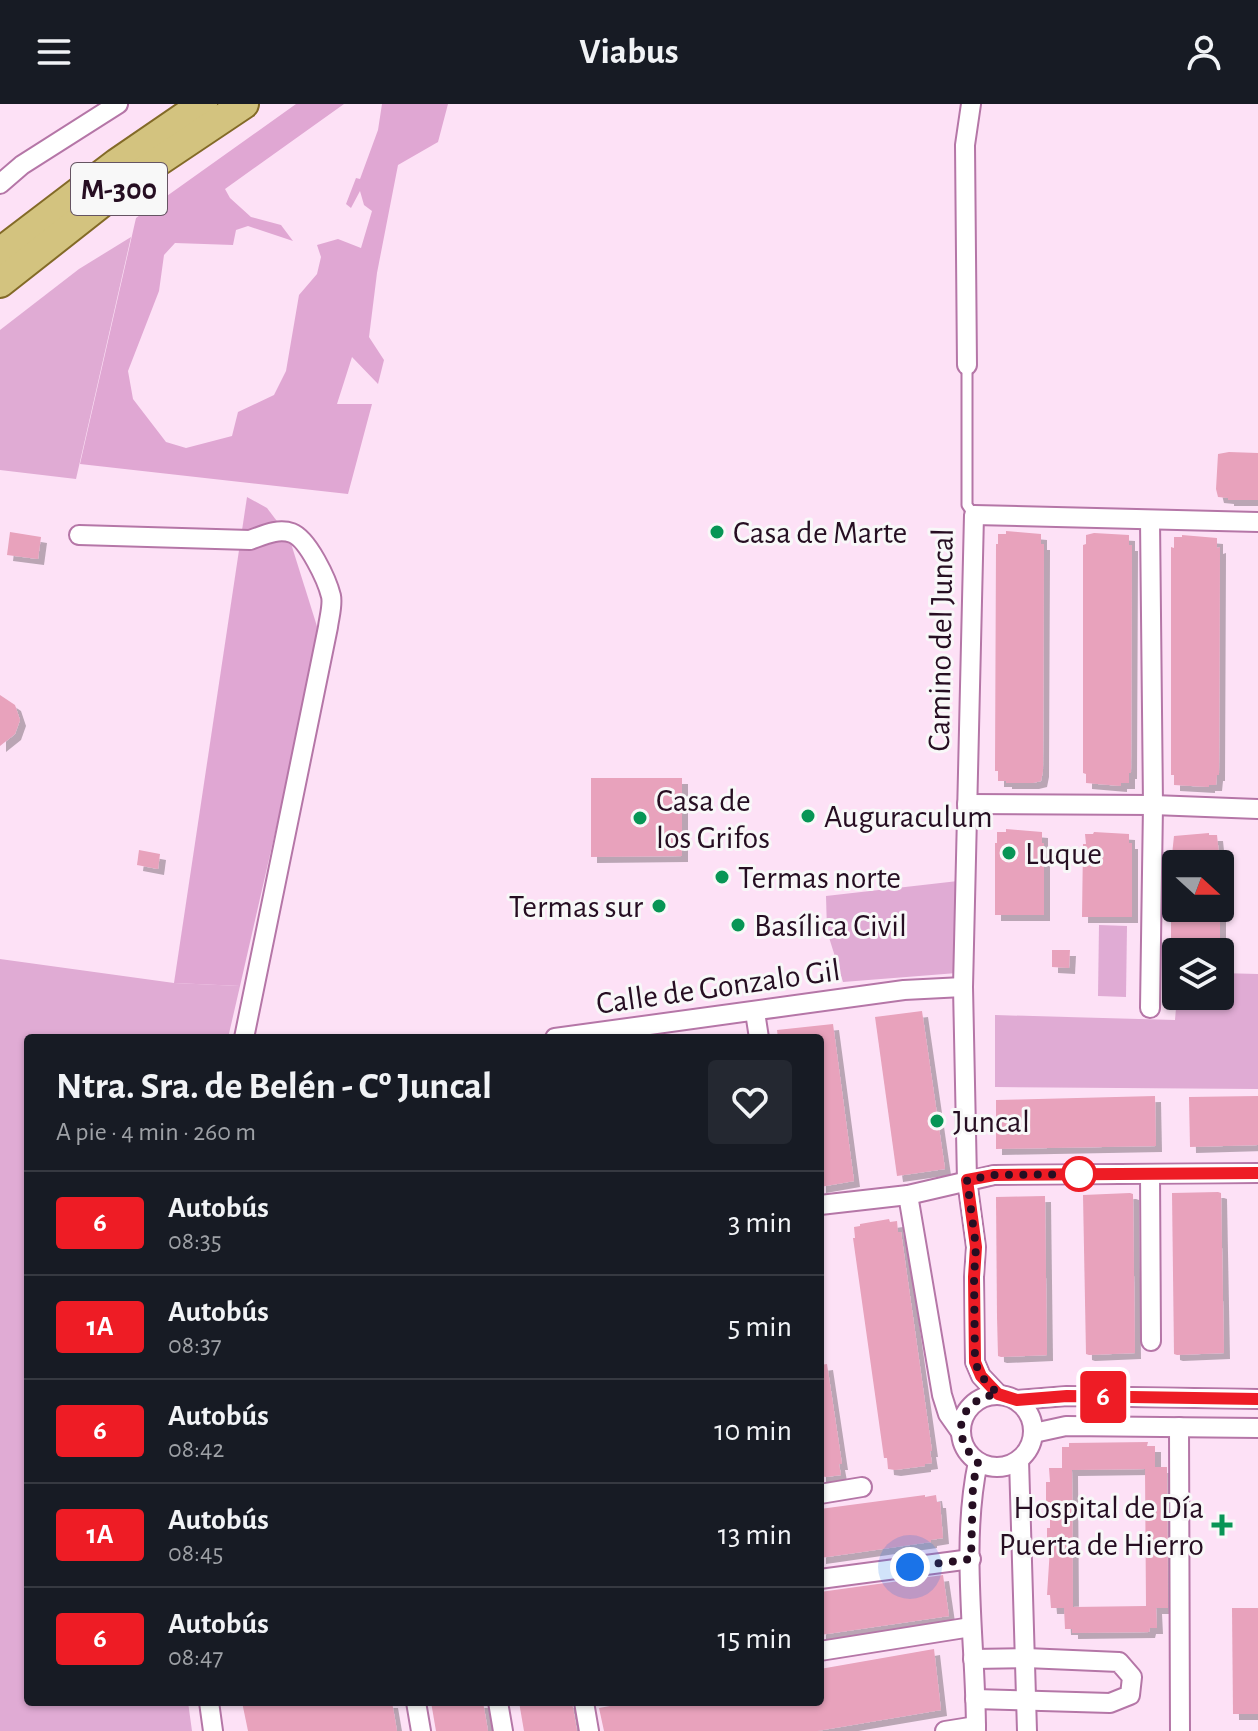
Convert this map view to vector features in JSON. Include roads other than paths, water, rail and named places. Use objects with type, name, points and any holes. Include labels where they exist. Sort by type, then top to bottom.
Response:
[{"type":"main road","name":"M-300","points":[[0,252],[117,163],[203,104]]},
{"type":"main road","name":"M-300","points":[[0,283],[132,179],[244,104]]},
{"type":"street","points":[[0,184],[22,165],[118,104]]},
{"type":"street","name":"Camino del Juncal","points":[[967,365],[965,145],[971,104]]},
{"type":"street","points":[[974,515],[1258,522]]},
{"type":"street","name":"Camino del Juncal","points":[[974,515],[963,987],[967,1180],[976,1247],[975,1362],[981,1376],[998,1394]]},
{"type":"street","points":[[1150,520],[1153,805],[1150,1008]]},
{"type":"street","points":[[79,535],[250,540],[276,531],[293,534],[304,542],[317,562],[332,598],[245,1034]]},
{"type":"street","points":[[967,804],[1258,809]]},
{"type":"street","name":"Calle de Gonzalo Gil","points":[[598,1034],[904,990],[963,987]]},
{"type":"street","points":[[755,1012],[758,1034]]},
{"type":"street","points":[[824,1205],[908,1195],[994,1175],[1258,1173]]},
{"type":"street","points":[[1150,1174],[1151,1341]]},
{"type":"street","points":[[908,1195],[937,1374],[948,1414],[960,1431],[968,1453],[978,1462],[989,1467],[1002,1467],[1019,1460],[1031,1445],[1034,1433],[1028,1411],[1017,1400]]},
{"type":"street","points":[[960,1431],[968,1409],[976,1400],[998,1394],[1017,1400],[1067,1396],[1258,1399]]},
{"type":"street","points":[[1034,1433],[1066,1426],[1258,1428]]},
{"type":"street","points":[[1179,1427],[1180,1731]]},
{"type":"street","points":[[1019,1460],[1027,1731]]},
{"type":"street","points":[[945,1731],[976,1728],[971,1559],[973,1484],[978,1462]]},
{"type":"street","points":[[824,1493],[862,1487]]},
{"type":"street","points":[[824,1578],[971,1559]]},
{"type":"street","points":[[824,1650],[971,1627]]},
{"type":"street","points":[[973,1659],[1119,1662],[1132,1677],[1130,1695],[1110,1703],[975,1699]]},
{"type":"street","points":[[210,1706],[213,1731]]},
{"type":"street","points":[[417,1706],[421,1731]]},
{"type":"street","points":[[499,1706],[503,1731]]},
{"type":"street","points":[[585,1706],[589,1731]]},
{"type":"lane","name":"Camino del Juncal","points":[[967,365],[967,505],[974,515]]},
{"type":"place","name":"Casa de Marte","points":[[717,532]]},
{"type":"place","name":"Auguraculum","points":[[808,816]]},
{"type":"place","name":"Casa de los Grifos","points":[[640,818]]},
{"type":"place","name":"Luque","points":[[1009,853]]},
{"type":"place","name":"Termas norte","points":[[722,877]]},
{"type":"place","name":"Termas sur","points":[[659,906]]},
{"type":"place","name":"Basílica Civil","points":[[738,925]]},
{"type":"place","name":"Juncal","points":[[937,1121]]},
{"type":"place","name":"Hospital de Día Puerta de Hierro","points":[[1222,1525]]}]
